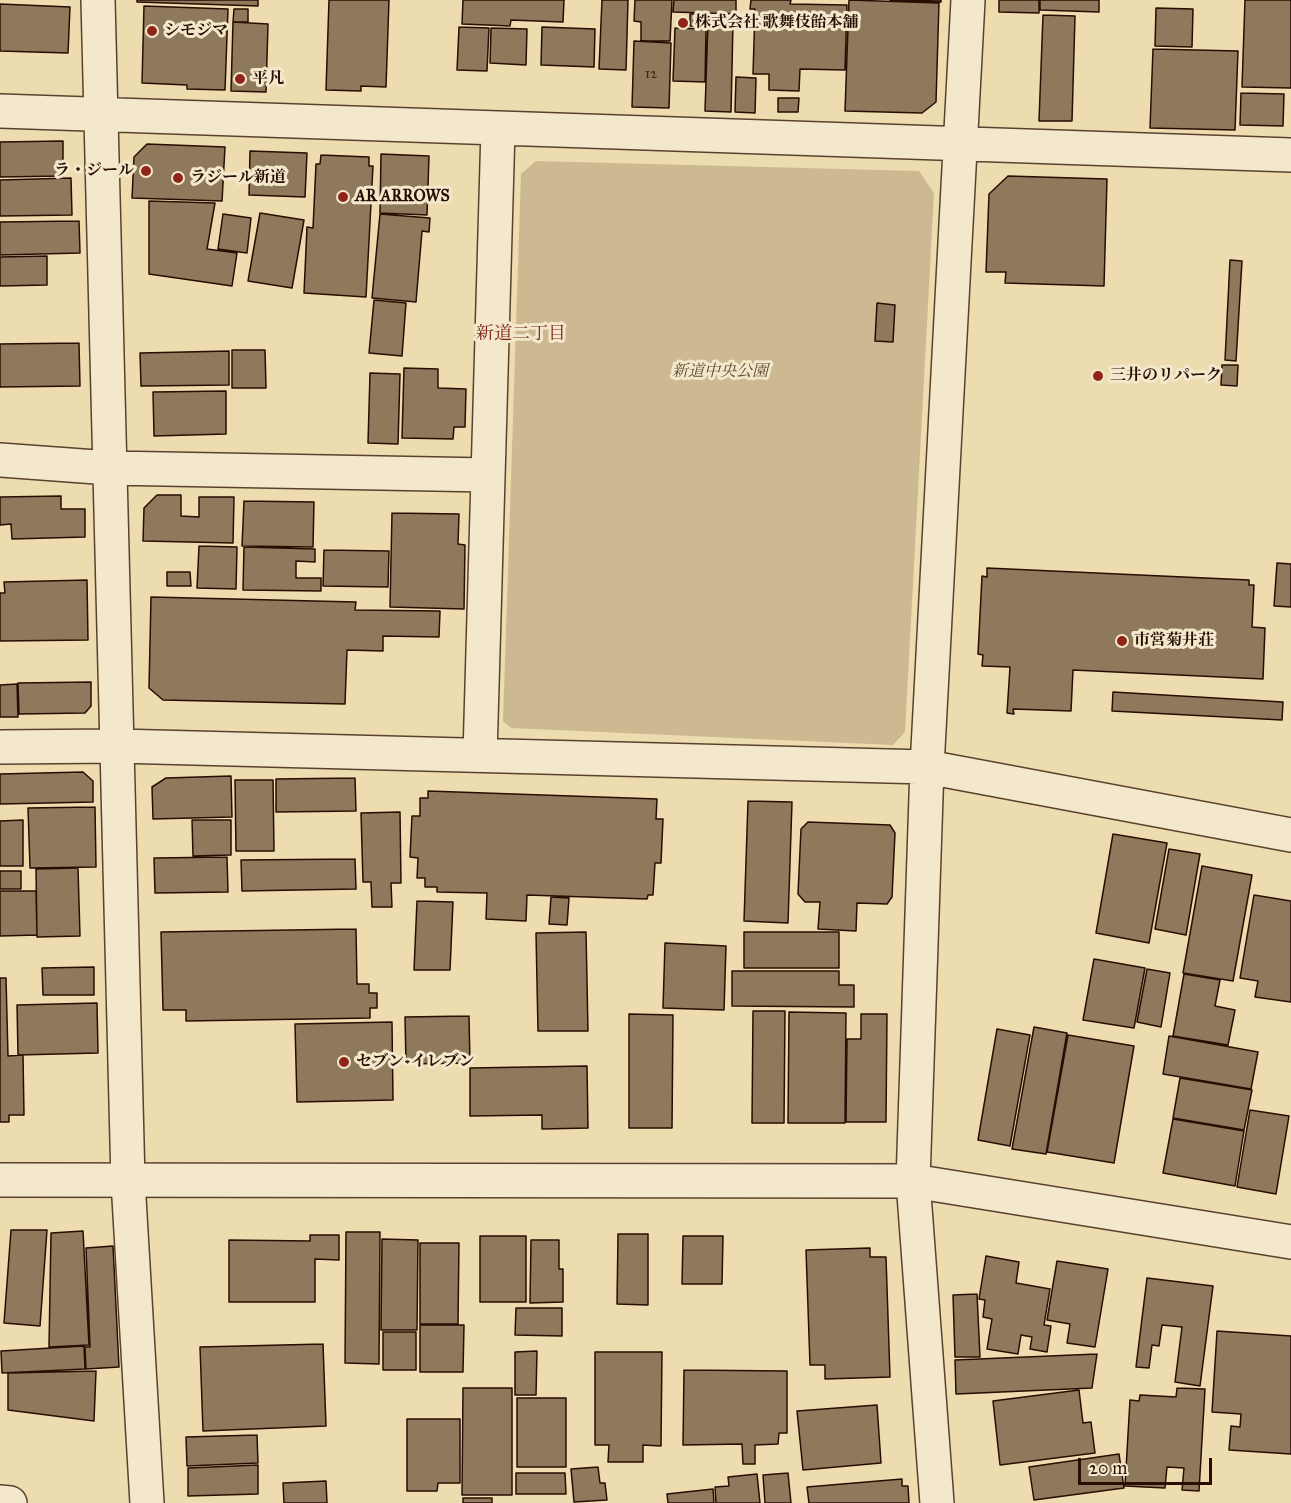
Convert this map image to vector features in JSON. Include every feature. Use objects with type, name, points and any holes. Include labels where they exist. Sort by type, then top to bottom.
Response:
[{"type":"street","points":[[98,0],[128,1181],[147,1503]]},
{"type":"street","points":[[937,1503],[913,1181],[927,767],[968,0]]},
{"type":"street","points":[[0,111],[1291,155]]},
{"type":"street","points":[[480,755],[498,129]]},
{"type":"street","points":[[0,460],[110,468],[488,475]]},
{"type":"street","points":[[0,747],[117,746],[927,767],[1291,835]]},
{"type":"street","points":[[0,1180],[913,1181],[1291,1242]]},
{"type":"street","points":[[0,1502],[10,1503]]},
{"type":"green space","name":"新道中央公園","points":[[536,161],[919,171],[934,193],[905,732],[893,745],[511,728],[503,721],[521,174]]},
{"type":"building","points":[[137,0],[258,0],[258,6],[137,2]]},
{"type":"building","points":[[329,0],[389,0],[386,87],[361,86],[361,91],[326,90]]},
{"type":"building","points":[[463,0],[564,0],[563,22],[511,20],[510,26],[462,24]]},
{"type":"building","points":[[602,0],[628,0],[626,70],[599,69]]},
{"type":"building","points":[[635,0],[672,0],[670,41],[641,41],[641,22],[634,21]]},
{"type":"building","points":[[674,0],[736,0],[736,14],[673,12]]},
{"type":"building","points":[[751,0],[791,0],[790,4],[847,5],[845,70],[800,69],[799,91],[769,90],[769,74],[753,74],[755,9],[750,9]]},
{"type":"building","points":[[849,0],[939,3],[936,102],[922,113],[845,111]]},
{"type":"building","points":[[890,0],[941,0],[941,2]]},
{"type":"building","points":[[999,0],[1039,0],[1039,13],[999,12]]},
{"type":"building","points":[[1040,0],[1099,0],[1099,12],[1040,10]]},
{"type":"building","points":[[1245,0],[1291,0],[1291,88],[1242,87]]},
{"type":"building","points":[[0,4],[70,7],[68,53],[0,51]]},
{"type":"building","points":[[144,6],[228,9],[225,90],[187,89],[187,85],[142,83]]},
{"type":"building","points":[[1156,8],[1193,9],[1192,47],[1155,46]]},
{"type":"building","points":[[234,9],[248,9],[248,22],[233,22]]},
{"type":"building","points":[[704,13],[704,26],[690,26],[690,14]]},
{"type":"building","points":[[1043,15],[1075,16],[1072,121],[1039,121]]},
{"type":"building","points":[[708,21],[733,23],[731,112],[705,111]]},
{"type":"building","points":[[233,22],[268,24],[266,92],[231,91]]},
{"type":"building","points":[[459,27],[489,28],[487,71],[457,70]]},
{"type":"building","points":[[542,27],[595,29],[594,67],[541,65]]},
{"type":"building","points":[[491,28],[527,29],[526,65],[490,63]]},
{"type":"building","points":[[675,28],[706,29],[705,82],[673,81]]},
{"type":"building","points":[[634,41],[671,43],[669,108],[632,107]]},
{"type":"building","points":[[1153,49],[1238,51],[1235,130],[1150,128]]},
{"type":"building","points":[[736,77],[756,78],[755,113],[735,112]]},
{"type":"building","points":[[1241,93],[1284,94],[1283,126],[1240,125]]},
{"type":"building","points":[[778,98],[799,98],[798,112],[778,112]]},
{"type":"building","points":[[63,141],[63,176],[0,177],[0,142]]},
{"type":"building","name":"ラジール新道","points":[[147,144],[225,147],[222,201],[132,198],[134,157]]},
{"type":"building","points":[[250,151],[307,153],[305,197],[249,195]]},
{"type":"building","points":[[381,154],[429,156],[427,215],[380,213]]},
{"type":"building","name":"AR ARROWS","points":[[321,155],[369,157],[369,166],[373,166],[366,297],[304,293],[307,227],[313,228],[316,164],[320,164]]},
{"type":"building","points":[[1008,176],[1107,179],[1104,286],[1005,283],[1006,272],[986,272],[989,194]]},
{"type":"building","points":[[71,178],[72,215],[0,216],[0,180]]},
{"type":"building","points":[[149,201],[215,203],[207,249],[237,253],[232,286],[149,274]]},
{"type":"building","points":[[260,213],[304,220],[292,288],[248,281]]},
{"type":"building","points":[[223,214],[251,218],[247,253],[218,249]]},
{"type":"building","points":[[380,214],[430,218],[429,232],[422,231],[416,302],[372,298]]},
{"type":"building","points":[[79,221],[80,253],[0,255],[0,222]]},
{"type":"building","points":[[47,256],[47,285],[0,286],[0,257]]},
{"type":"building","points":[[1230,260],[1242,261],[1236,361],[1225,360]]},
{"type":"building","points":[[374,300],[406,303],[402,356],[369,353]]},
{"type":"building","points":[[877,303],[895,305],[893,342],[875,341]]},
{"type":"building","points":[[79,343],[80,386],[0,387],[0,344]]},
{"type":"building","points":[[232,350],[265,350],[266,388],[232,388]]},
{"type":"building","points":[[229,351],[229,385],[141,386],[140,353]]},
{"type":"building","points":[[1222,365],[1238,365],[1237,386],[1221,385]]},
{"type":"building","points":[[404,368],[438,369],[438,388],[466,389],[465,427],[454,427],[453,439],[402,438]]},
{"type":"building","points":[[370,373],[400,374],[398,444],[368,443]]},
{"type":"building","points":[[226,391],[226,434],[154,436],[153,392]]},
{"type":"building","points":[[157,495],[181,495],[181,516],[199,517],[199,497],[234,497],[233,543],[143,541],[144,508]]},
{"type":"building","points":[[61,496],[61,509],[85,509],[85,537],[12,539],[11,524],[0,525],[0,497]]},
{"type":"building","points":[[244,501],[314,502],[313,547],[242,546]]},
{"type":"building","points":[[392,513],[459,514],[458,544],[465,545],[464,609],[390,607]]},
{"type":"building","points":[[199,546],[237,547],[236,589],[197,588]]},
{"type":"building","points":[[244,547],[315,549],[315,562],[296,561],[296,578],[321,578],[321,591],[243,590]]},
{"type":"building","points":[[324,550],[389,551],[388,587],[323,586]]},
{"type":"building","points":[[1277,563],[1291,564],[1291,607],[1274,606]]},
{"type":"building","name":"市営菊井荘","points":[[987,568],[1249,580],[1249,585],[1254,585],[1252,627],[1265,628],[1263,679],[1073,670],[1071,711],[1013,709],[1014,714],[1007,713],[1010,667],[982,666],[983,655],[978,654],[982,576],[987,577]]},
{"type":"building","points":[[167,572],[190,572],[191,586],[167,586]]},
{"type":"building","points":[[87,580],[88,640],[0,641],[0,593],[5,593],[4,582]]},
{"type":"building","points":[[151,597],[356,602],[355,610],[440,611],[439,637],[383,636],[383,651],[347,650],[345,704],[163,700],[149,688]]},
{"type":"building","points":[[91,682],[91,706],[85,713],[19,714],[18,683]]},
{"type":"building","points":[[17,684],[18,717],[0,717],[0,685]]},
{"type":"building","points":[[1113,692],[1283,702],[1282,720],[1112,711]]},
{"type":"building","points":[[83,772],[93,781],[93,802],[0,804],[0,774]]},
{"type":"building","points":[[231,776],[232,817],[153,819],[152,787],[166,778]]},
{"type":"building","points":[[355,778],[356,811],[276,812],[276,779]]},
{"type":"building","points":[[235,780],[273,780],[274,851],[236,851]]},
{"type":"building","points":[[428,791],[657,799],[656,819],[663,819],[661,863],[655,863],[653,895],[648,895],[647,899],[527,895],[526,921],[486,919],[487,893],[437,892],[437,887],[425,887],[425,878],[417,878],[418,858],[410,857],[412,816],[420,816],[420,798],[428,798]]},
{"type":"building","points":[[748,801],[792,802],[788,923],[744,921]]},
{"type":"building","points":[[95,807],[96,867],[30,868],[28,808]]},
{"type":"building","points":[[400,812],[401,883],[391,883],[392,907],[372,907],[371,882],[363,882],[361,813]]},
{"type":"building","points":[[23,820],[23,866],[0,866],[0,821]]},
{"type":"building","points":[[192,820],[231,820],[231,855],[193,856]]},
{"type":"building","points":[[808,822],[890,825],[895,833],[892,897],[887,904],[857,903],[856,931],[818,929],[820,902],[805,902],[798,894],[801,829]]},
{"type":"building","points":[[1113,834],[1167,843],[1149,943],[1096,933]]},
{"type":"building","points":[[1169,849],[1200,854],[1186,935],[1155,929]]},
{"type":"building","points":[[227,857],[228,892],[155,893],[154,858]]},
{"type":"building","points":[[355,859],[356,889],[242,891],[241,860]]},
{"type":"building","points":[[1202,866],[1252,875],[1233,981],[1183,973]]},
{"type":"building","points":[[78,868],[80,936],[37,937],[36,869]]},
{"type":"building","points":[[0,871],[21,871],[21,889],[0,889]]},
{"type":"building","points":[[0,891],[36,891],[37,935],[0,936]]},
{"type":"building","points":[[1254,895],[1291,901],[1291,1002],[1255,997],[1258,981],[1240,978]]},
{"type":"building","points":[[551,897],[569,898],[567,925],[549,924]]},
{"type":"building","points":[[417,901],[453,902],[450,970],[414,970]]},
{"type":"building","points":[[356,929],[357,984],[369,984],[369,993],[377,993],[377,1008],[370,1008],[370,1018],[186,1021],[186,1010],[163,1010],[161,932]]},
{"type":"building","points":[[586,932],[588,1031],[538,1031],[536,933]]},
{"type":"building","points":[[744,932],[839,932],[839,968],[744,968]]},
{"type":"building","points":[[665,943],[726,946],[724,1010],[663,1008]]},
{"type":"building","points":[[1094,959],[1145,968],[1134,1028],[1083,1020]]},
{"type":"building","points":[[94,967],[94,995],[43,995],[42,968]]},
{"type":"building","points":[[1147,969],[1170,973],[1161,1027],[1137,1022]]},
{"type":"building","points":[[732,971],[839,971],[839,985],[854,985],[854,1007],[732,1006]]},
{"type":"building","points":[[1184,974],[1220,980],[1215,1006],[1235,1010],[1228,1045],[1173,1036]]},
{"type":"building","points":[[0,978],[6,978],[8,1056],[23,1055],[24,1115],[9,1115],[9,1122],[0,1122]]},
{"type":"building","points":[[97,1003],[98,1053],[18,1055],[17,1005]]},
{"type":"building","points":[[753,1011],[785,1011],[784,1123],[752,1123]]},
{"type":"building","points":[[789,1012],[846,1013],[845,1123],[788,1123]]},
{"type":"building","points":[[629,1014],[673,1015],[672,1128],[629,1128]]},
{"type":"building","points":[[861,1014],[887,1014],[886,1122],[846,1122],[847,1039],[861,1039]]},
{"type":"building","points":[[469,1016],[470,1063],[406,1064],[405,1017]]},
{"type":"building","name":"セブン-イレブン","points":[[392,1022],[393,1100],[297,1102],[295,1024]]},
{"type":"building","points":[[1034,1027],[1067,1033],[1046,1154],[1012,1149]]},
{"type":"building","points":[[997,1029],[1030,1035],[1010,1146],[978,1140]]},
{"type":"building","points":[[1068,1035],[1134,1046],[1114,1163],[1047,1152]]},
{"type":"building","points":[[1169,1036],[1258,1052],[1251,1089],[1163,1074]]},
{"type":"building","points":[[587,1066],[588,1128],[542,1129],[542,1115],[470,1116],[470,1068]]},
{"type":"building","points":[[1180,1078],[1252,1090],[1244,1130],[1173,1118]]},
{"type":"building","points":[[1250,1110],[1289,1116],[1276,1194],[1237,1187]]},
{"type":"building","points":[[1173,1119],[1244,1131],[1235,1186],[1163,1173]]},
{"type":"building","points":[[11,1230],[47,1230],[40,1326],[4,1323]]},
{"type":"building","points":[[83,1231],[89,1345],[49,1347],[51,1233]]},
{"type":"building","points":[[346,1232],[380,1232],[379,1364],[345,1363]]},
{"type":"building","points":[[618,1234],[648,1234],[648,1305],[617,1304]]},
{"type":"building","points":[[310,1235],[339,1235],[339,1260],[315,1259],[315,1302],[229,1302],[229,1240],[310,1241]]},
{"type":"building","points":[[480,1236],[526,1236],[526,1302],[480,1302]]},
{"type":"building","points":[[683,1236],[723,1236],[722,1284],[682,1284]]},
{"type":"building","points":[[382,1239],[418,1240],[417,1330],[381,1330]]},
{"type":"building","points":[[531,1240],[559,1240],[559,1269],[563,1269],[563,1302],[530,1303]]},
{"type":"building","points":[[420,1243],[459,1243],[458,1324],[420,1324]]},
{"type":"building","points":[[113,1246],[119,1367],[86,1369],[85,1347],[90,1347],[86,1248]]},
{"type":"building","points":[[870,1248],[870,1257],[886,1257],[890,1377],[825,1379],[825,1365],[810,1365],[806,1250]]},
{"type":"building","points":[[986,1256],[1019,1262],[1016,1283],[1050,1289],[1044,1325],[1051,1326],[1047,1352],[1030,1349],[1032,1337],[1021,1335],[1018,1354],[987,1349],[992,1319],[983,1317],[985,1300],[979,1299]]},
{"type":"building","points":[[1057,1261],[1108,1269],[1095,1347],[1067,1343],[1070,1324],[1047,1320]]},
{"type":"building","points":[[1147,1278],[1213,1286],[1200,1386],[1175,1382],[1182,1327],[1162,1325],[1159,1346],[1152,1345],[1149,1368],[1136,1367]]},
{"type":"building","points":[[977,1294],[980,1357],[955,1357],[953,1295]]},
{"type":"building","points":[[516,1308],[562,1308],[562,1336],[515,1335]]},
{"type":"building","points":[[420,1325],[464,1325],[463,1372],[420,1372]]},
{"type":"building","points":[[1217,1331],[1291,1336],[1291,1454],[1229,1450],[1231,1426],[1240,1427],[1241,1414],[1212,1412]]},
{"type":"building","points":[[383,1332],[416,1332],[416,1370],[383,1370]]},
{"type":"building","points":[[323,1344],[326,1426],[203,1431],[200,1347]]},
{"type":"building","points":[[84,1346],[85,1369],[2,1373],[1,1351]]},
{"type":"building","points":[[537,1351],[536,1395],[515,1395],[515,1352]]},
{"type":"building","points":[[595,1352],[662,1352],[661,1446],[643,1445],[643,1462],[608,1462],[609,1445],[595,1445]]},
{"type":"building","points":[[1097,1354],[1092,1388],[956,1394],[955,1360]]},
{"type":"building","points":[[684,1370],[787,1371],[787,1433],[779,1433],[778,1444],[755,1445],[755,1464],[743,1464],[742,1444],[683,1445]]},
{"type":"building","points":[[96,1371],[94,1421],[8,1410],[8,1373]]},
{"type":"building","points":[[463,1388],[512,1388],[512,1495],[462,1495]]},
{"type":"building","points":[[1177,1388],[1205,1389],[1199,1491],[1182,1490],[1184,1468],[1167,1467],[1165,1488],[1125,1486],[1130,1400],[1139,1401],[1140,1395],[1176,1397]]},
{"type":"building","points":[[1079,1390],[1083,1423],[1091,1422],[1095,1453],[1000,1465],[993,1401]]},
{"type":"building","points":[[517,1398],[566,1398],[566,1467],[517,1467]]},
{"type":"building","points":[[877,1405],[881,1463],[803,1470],[797,1411]]},
{"type":"building","points":[[407,1419],[460,1419],[460,1483],[438,1483],[437,1491],[407,1491]]},
{"type":"building","points":[[257,1435],[258,1463],[187,1466],[186,1437]]},
{"type":"building","points":[[1119,1454],[1124,1488],[1034,1500],[1029,1467]]},
{"type":"building","points":[[258,1465],[258,1494],[188,1496],[188,1468]]},
{"type":"building","points":[[598,1467],[600,1483],[605,1483],[607,1500],[574,1502],[571,1469]]},
{"type":"building","points":[[516,1473],[565,1473],[566,1494],[516,1494]]},
{"type":"building","points":[[788,1473],[791,1503],[765,1503],[763,1475]]},
{"type":"building","points":[[757,1474],[760,1503],[716,1503],[715,1487],[729,1486],[728,1477]]},
{"type":"building","points":[[902,1479],[902,1486],[908,1486],[909,1503],[809,1503],[807,1487]]},
{"type":"building","points":[[326,1481],[327,1503],[284,1503],[283,1483]]},
{"type":"building","points":[[713,1489],[714,1503],[668,1503],[667,1494]]},
{"type":"building","points":[[463,1498],[492,1498],[492,1503],[463,1503]]},
{"type":"place","name":"株式会社 歌舞伎飴本舗","points":[[683,23]]},
{"type":"place","name":"シモジマ","points":[[152,31]]},
{"type":"place","name":"平凡","points":[[240,79]]},
{"type":"place","name":"ラ・ジール","points":[[146,171]]},
{"type":"place","name":"ラジール新道","points":[[178,178]]},
{"type":"place","name":"AR ARROWS","points":[[343,197]]},
{"type":"place","name":"三井のリパーク","points":[[1098,376]]},
{"type":"place","name":"市営菊井荘","points":[[1122,641]]},
{"type":"place","name":"セブン-イレブン","points":[[344,1062]]},
{"type":"district","name":"新道二丁目","points":[[521,335]]}]
